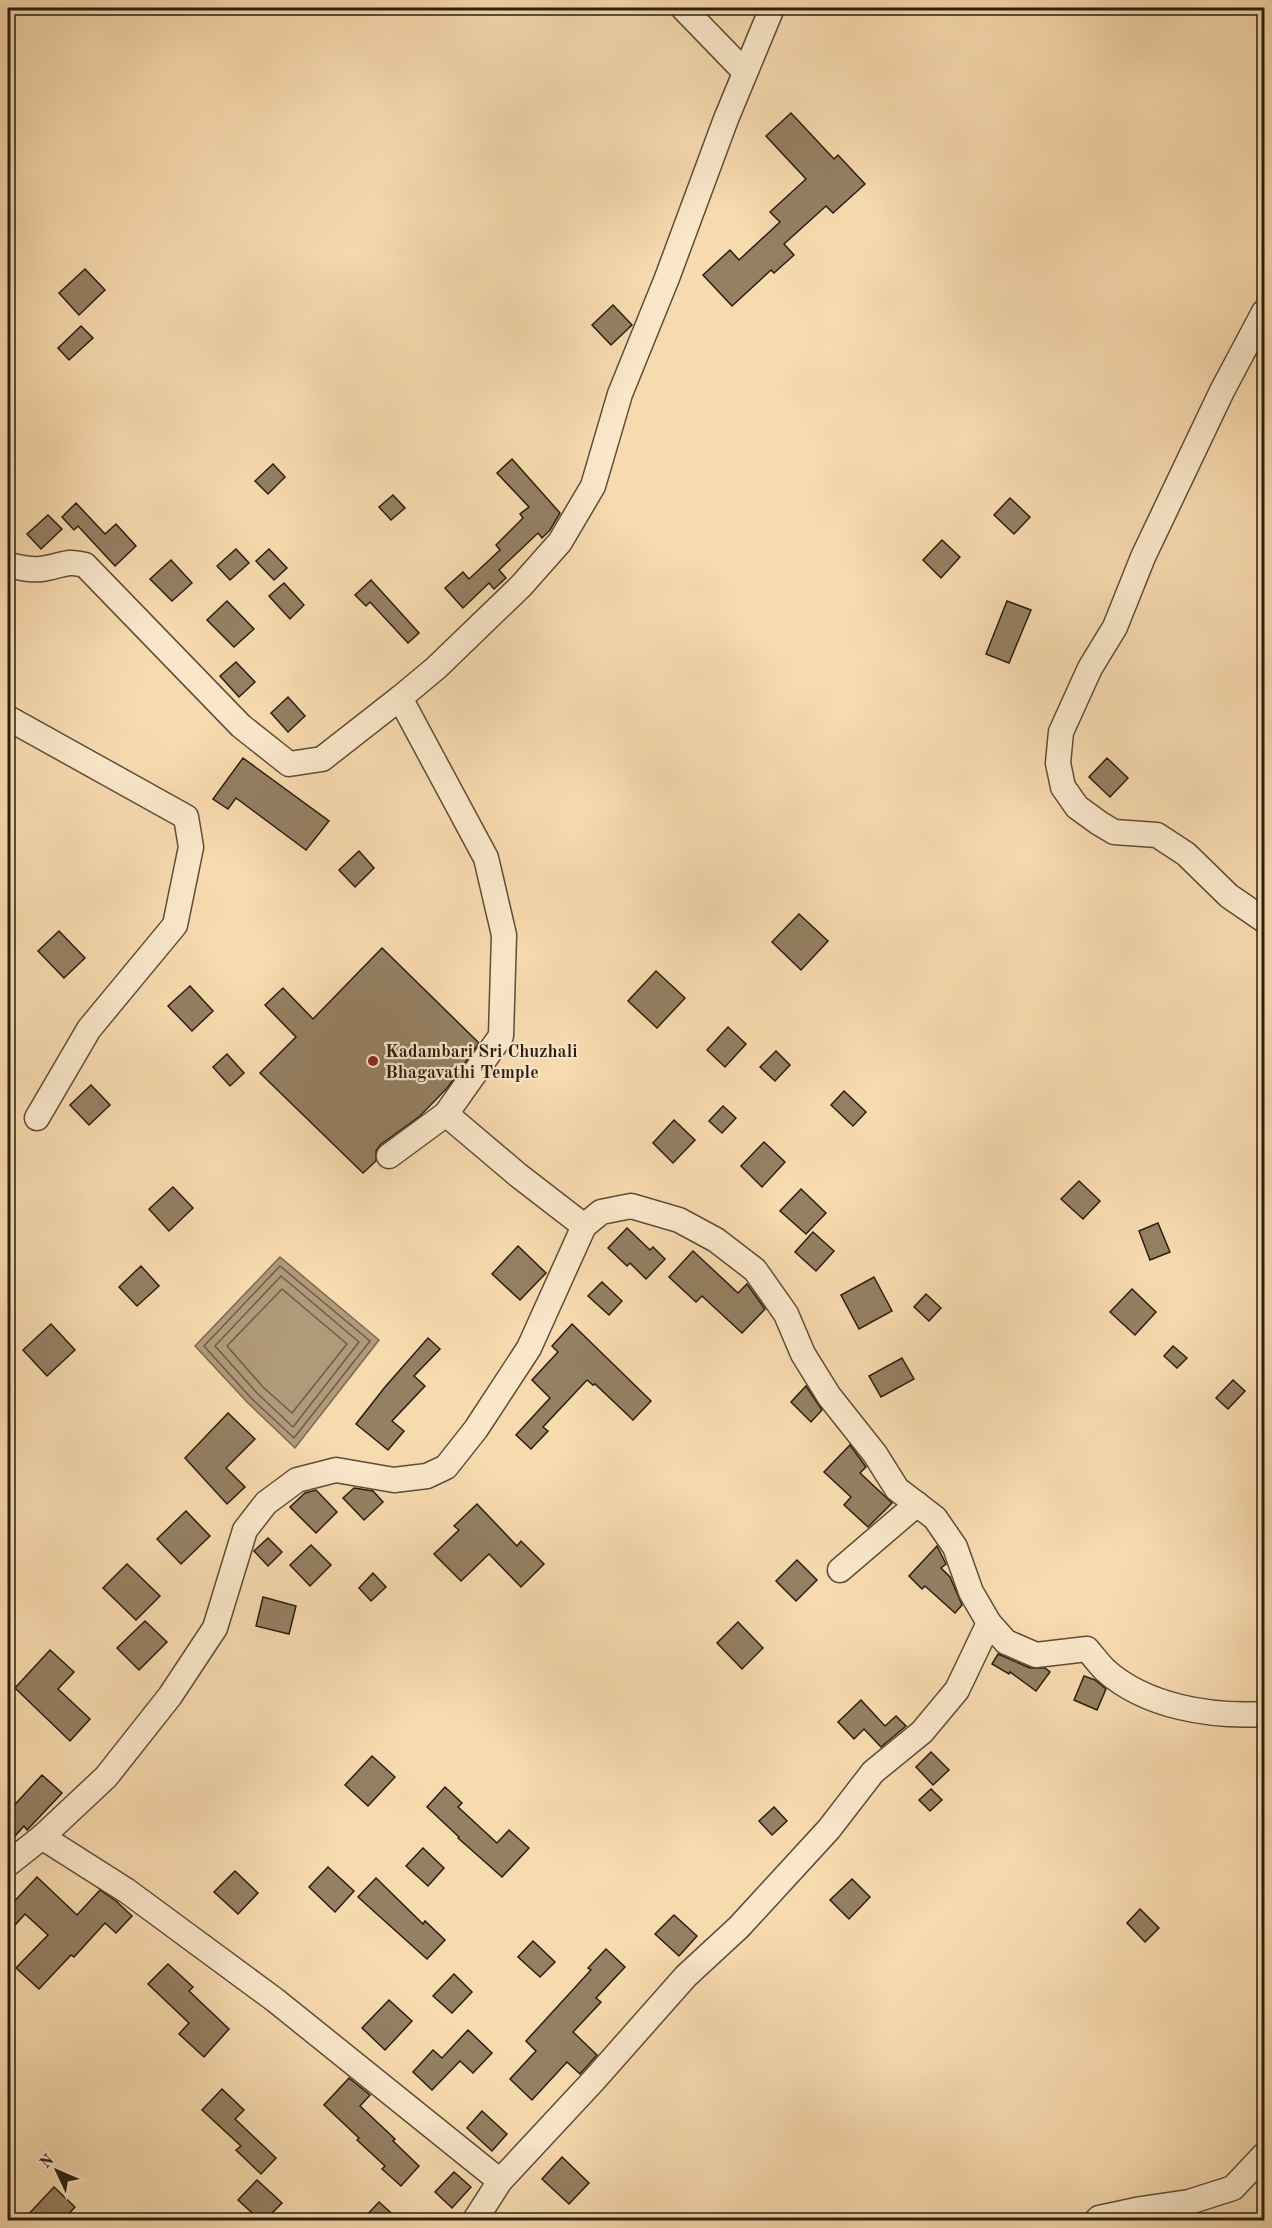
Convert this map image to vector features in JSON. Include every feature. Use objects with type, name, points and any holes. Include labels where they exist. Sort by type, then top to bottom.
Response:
[{"type":"street","points":[[683,8],[745,72]]},
{"type":"street","points":[[8,565],[26,569],[46,569],[72,561],[85,565],[241,726],[289,764],[322,759],[436,668],[520,586],[560,542],[593,486],[620,394],[772,8]]},
{"type":"street","points":[[1264,312],[1222,391],[1143,558],[1115,627],[1090,668],[1061,732],[1058,763],[1063,787],[1077,807],[1099,824],[1114,832],[1157,836],[1186,854],[1229,896],[1264,920]]},
{"type":"street","points":[[389,1156],[447,1114],[501,1036],[504,935],[486,858],[400,698]]},
{"type":"street","points":[[8,718],[186,817],[191,848],[175,925],[89,1029],[37,1118]]},
{"type":"street","points":[[447,1114],[518,1175],[584,1226]]},
{"type":"street","points":[[8,1864],[42,1837],[106,1777],[170,1696],[215,1628],[245,1530],[266,1503],[297,1480],[336,1470],[394,1480],[427,1476],[446,1467],[482,1420],[530,1348],[584,1226],[601,1212],[631,1206],[679,1220],[716,1240],[755,1270],[786,1314],[803,1354],[829,1396],[875,1454],[897,1489],[935,1518],[955,1547],[971,1592],[989,1623],[1006,1642],[1036,1655],[1087,1649],[1106,1671],[1137,1691],[1180,1708],[1234,1716],[1264,1714]]},
{"type":"street","points":[[840,1570],[917,1504]]},
{"type":"street","points":[[475,2220],[500,2181],[686,1976],[739,1927],[829,1829],[873,1772],[922,1732],[957,1690],[989,1623]]},
{"type":"street","points":[[42,1837],[127,1891],[275,2000],[500,2181]]},
{"type":"street","points":[[1097,2220],[1141,2209],[1189,2202],[1233,2188],[1264,2155]]},
{"type":"water","points":[[280,1257],[379,1340],[295,1448],[247,1402],[195,1346]]},
{"type":"building","points":[[791,113],[834,159],[838,155],[865,184],[833,213],[826,206],[784,244],[794,255],[774,273],[771,270],[732,306],[703,275],[730,250],[739,260],[780,222],[770,212],[806,179],[766,136]]},
{"type":"building","points":[[85,269],[105,290],[79,315],[59,293]]},
{"type":"building","points":[[613,305],[632,325],[611,345],[592,325]]},
{"type":"building","points":[[81,326],[93,338],[69,360],[58,348]]},
{"type":"building","points":[[512,459],[560,513],[550,530],[542,538],[538,533],[499,570],[506,578],[494,589],[489,583],[463,608],[445,588],[463,572],[469,579],[500,550],[496,545],[523,518],[520,514],[529,507],[497,473]]},
{"type":"building","points":[[273,464],[285,477],[268,494],[255,481]]},
{"type":"building","points":[[393,495],[405,508],[391,520],[379,507]]},
{"type":"building","points":[[1010,498],[1030,517],[1014,534],[994,515]]},
{"type":"building","points":[[76,503],[105,534],[116,524],[136,546],[115,566],[78,526],[74,530],[62,517]]},
{"type":"building","points":[[48,515],[62,529],[41,549],[27,534]]},
{"type":"building","points":[[942,540],[960,557],[941,578],[923,560]]},
{"type":"building","points":[[236,549],[249,563],[230,580],[217,566]]},
{"type":"building","points":[[269,549],[287,568],[274,580],[256,561]]},
{"type":"building","points":[[171,560],[192,583],[172,601],[150,579]]},
{"type":"building","points":[[371,580],[419,633],[408,643],[370,602],[366,606],[355,595]]},
{"type":"building","points":[[284,583],[304,605],[290,619],[269,596]]},
{"type":"building","points":[[227,601],[254,629],[234,647],[207,620]]},
{"type":"building","points":[[1007,601],[1031,610],[1009,663],[986,654]]},
{"type":"building","points":[[236,662],[255,682],[239,697],[220,676]]},
{"type":"building","points":[[288,697],[305,716],[288,732],[271,713]]},
{"type":"building","points":[[243,758],[329,821],[306,850],[236,798],[228,809],[213,799]]},
{"type":"building","points":[[1107,758],[1128,778],[1110,797],[1089,777]]},
{"type":"building","points":[[359,851],[374,868],[355,887],[339,870]]},
{"type":"building","points":[[799,914],[828,941],[801,970],[772,942]]},
{"type":"building","points":[[59,931],[85,958],[64,978],[38,951]]},
{"type":"building","name":"Kadambari Sri Chuzhali Bhagavathi Temple","points":[[382,948],[479,1043],[448,1087],[420,1116],[380,1145],[376,1151],[376,1161],[363,1173],[260,1073],[296,1037],[265,1005],[283,988],[313,1019]]},
{"type":"building","points":[[656,971],[685,998],[657,1028],[628,1001]]},
{"type":"building","points":[[190,986],[213,1011],[192,1031],[168,1006]]},
{"type":"building","points":[[728,1027],[746,1044],[725,1067],[707,1050]]},
{"type":"building","points":[[776,1051],[790,1065],[775,1081],[760,1067]]},
{"type":"building","points":[[227,1054],[244,1073],[230,1086],[213,1067]]},
{"type":"building","points":[[91,1085],[110,1105],[89,1125],[70,1105]]},
{"type":"building","points":[[844,1091],[866,1112],[853,1126],[831,1105]]},
{"type":"building","points":[[723,1106],[736,1118],[722,1133],[709,1121]]},
{"type":"building","points":[[674,1120],[695,1140],[673,1163],[653,1143]]},
{"type":"building","points":[[764,1142],[785,1162],[762,1187],[741,1166]]},
{"type":"building","points":[[1079,1181],[1100,1201],[1083,1219],[1061,1199]]},
{"type":"building","points":[[173,1187],[193,1208],[169,1231],[149,1209]]},
{"type":"building","points":[[801,1189],[826,1213],[806,1234],[780,1211]]},
{"type":"building","points":[[1158,1223],[1170,1252],[1150,1260],[1139,1231]]},
{"type":"building","points":[[627,1228],[650,1250],[653,1247],[665,1259],[646,1279],[630,1263],[627,1266],[608,1248]]},
{"type":"building","points":[[813,1232],[834,1251],[816,1271],[795,1252]]},
{"type":"building","points":[[518,1246],[546,1273],[520,1300],[492,1274]]},
{"type":"building","points":[[693,1251],[738,1293],[747,1284],[765,1309],[742,1333],[702,1296],[696,1302],[669,1277]]},
{"type":"building","points":[[141,1266],[159,1286],[137,1306],[119,1287]]},
{"type":"building","points":[[874,1277],[892,1311],[859,1329],[841,1295]]},
{"type":"building","points":[[602,1282],[622,1301],[609,1315],[588,1296]]},
{"type":"building","points":[[1132,1289],[1156,1312],[1135,1335],[1110,1312]]},
{"type":"building","points":[[926,1294],[941,1308],[929,1321],[914,1307]]},
{"type":"building","points":[[51,1324],[75,1350],[47,1376],[23,1350]]},
{"type":"building","points":[[572,1324],[651,1401],[633,1420],[595,1384],[587,1380],[543,1427],[548,1431],[531,1449],[516,1435],[550,1398],[532,1380],[558,1352],[552,1346]]},
{"type":"building","points":[[428,1338],[440,1349],[414,1376],[425,1386],[392,1421],[404,1431],[388,1450],[356,1424]]},
{"type":"building","points":[[1173,1346],[1187,1358],[1177,1368],[1164,1356]]},
{"type":"building","points":[[902,1358],[914,1379],[881,1397],[869,1376]]},
{"type":"building","points":[[1233,1380],[1245,1391],[1228,1409],[1216,1398]]},
{"type":"building","points":[[806,1386],[822,1410],[811,1422],[791,1402]]},
{"type":"building","points":[[228,1413],[255,1439],[226,1468],[245,1487],[227,1504],[185,1458]]},
{"type":"building","points":[[850,1445],[866,1467],[860,1473],[892,1503],[868,1527],[844,1505],[851,1497],[824,1472]]},
{"type":"building","points":[[354,1488],[373,1491],[383,1502],[364,1520],[343,1498]]},
{"type":"building","points":[[316,1490],[337,1512],[316,1533],[290,1507],[305,1493]]},
{"type":"building","points":[[477,1504],[517,1546],[521,1541],[544,1564],[521,1587],[489,1554],[461,1581],[434,1554],[459,1530],[454,1526]]},
{"type":"building","points":[[186,1511],[210,1536],[181,1564],[157,1539]]},
{"type":"building","points":[[268,1538],[282,1552],[268,1566],[254,1551]]},
{"type":"building","points":[[311,1545],[331,1565],[310,1586],[290,1565]]},
{"type":"building","points":[[937,1546],[946,1564],[941,1568],[950,1577],[962,1605],[955,1613],[925,1586],[922,1589],[909,1576]]},
{"type":"building","points":[[797,1560],[817,1580],[796,1601],[776,1581]]},
{"type":"building","points":[[127,1564],[160,1596],[136,1620],[103,1588]]},
{"type":"building","points":[[373,1573],[386,1587],[371,1601],[359,1588]]},
{"type":"building","points":[[263,1597],[296,1606],[289,1634],[256,1626]]},
{"type":"building","points":[[145,1621],[167,1642],[139,1670],[117,1648]]},
{"type":"building","points":[[738,1622],[763,1648],[742,1669],[717,1643]]},
{"type":"building","points":[[50,1650],[74,1672],[58,1689],[90,1719],[70,1741],[15,1688]]},
{"type":"building","points":[[998,1654],[1030,1668],[1045,1668],[1050,1672],[1036,1691],[1010,1672],[1009,1674],[992,1664]]},
{"type":"building","points":[[1084,1676],[1095,1680],[1106,1689],[1097,1710],[1074,1700]]},
{"type":"building","points":[[861,1700],[885,1726],[896,1716],[906,1726],[881,1747],[864,1729],[854,1739],[838,1722]]},
{"type":"building","points":[[931,1752],[949,1770],[933,1785],[916,1767]]},
{"type":"building","points":[[372,1756],[395,1777],[368,1806],[345,1785]]},
{"type":"building","points":[[42,1775],[62,1793],[27,1830],[24,1826],[8,1844],[8,1812]]},
{"type":"building","points":[[445,1787],[462,1803],[458,1807],[497,1843],[509,1830],[529,1848],[502,1877],[427,1807]]},
{"type":"building","points":[[931,1789],[942,1800],[930,1811],[919,1800]]},
{"type":"building","points":[[774,1807],[787,1821],[772,1835],[759,1821]]},
{"type":"building","points":[[423,1848],[444,1868],[428,1886],[406,1866]]},
{"type":"building","points":[[328,1867],[354,1891],[335,1912],[309,1887]]},
{"type":"building","points":[[235,1871],[258,1893],[238,1914],[214,1892]]},
{"type":"building","points":[[37,1877],[77,1915],[100,1890],[132,1916],[116,1933],[105,1923],[74,1957],[71,1955],[39,1989],[16,1968],[48,1935],[25,1914],[8,1933],[8,1908]]},
{"type":"building","points":[[376,1878],[423,1924],[425,1921],[445,1940],[427,1959],[358,1897]]},
{"type":"building","points":[[852,1879],[870,1897],[849,1919],[830,1900]]},
{"type":"building","points":[[1140,1909],[1159,1928],[1145,1942],[1127,1923]]},
{"type":"building","points":[[674,1915],[697,1936],[679,1956],[655,1934]]},
{"type":"building","points":[[533,1941],[555,1962],[540,1977],[518,1957]]},
{"type":"building","points":[[606,1949],[625,1967],[596,1998],[601,2002],[573,2032],[597,2055],[580,2074],[567,2062],[532,2100],[510,2079],[536,2051],[526,2041],[591,1970],[588,1968]]},
{"type":"building","points":[[168,1964],[193,1987],[189,1991],[229,2029],[204,2057],[179,2034],[189,2023],[148,1984]]},
{"type":"building","points":[[454,1974],[472,1992],[452,2013],[433,1996]]},
{"type":"building","points":[[389,2000],[412,2021],[385,2050],[362,2028]]},
{"type":"building","points":[[468,2030],[492,2053],[473,2073],[460,2061],[432,2090],[413,2072],[433,2050],[442,2058]]},
{"type":"building","points":[[349,2078],[370,2095],[360,2106],[395,2139],[393,2141],[419,2166],[401,2186],[382,2169],[385,2166],[357,2140],[359,2138],[324,2105]]},
{"type":"building","points":[[222,2089],[244,2110],[235,2119],[276,2158],[261,2174],[236,2150],[241,2146],[202,2110]]},
{"type":"building","points":[[482,2111],[507,2134],[492,2151],[467,2128]]},
{"type":"building","points":[[562,2157],[589,2183],[569,2204],[542,2179]]},
{"type":"building","points":[[454,2172],[471,2187],[452,2208],[435,2192]]},
{"type":"building","points":[[257,2180],[282,2203],[265,2220],[260,2220],[238,2200]]},
{"type":"building","points":[[54,2187],[75,2207],[63,2220],[23,2220]]},
{"type":"building","points":[[379,2202],[399,2220],[362,2220]]},
{"type":"place","name":"Kadambari Sri Chuzhali Bhagavathi Temple","points":[[373,1061]]}]
